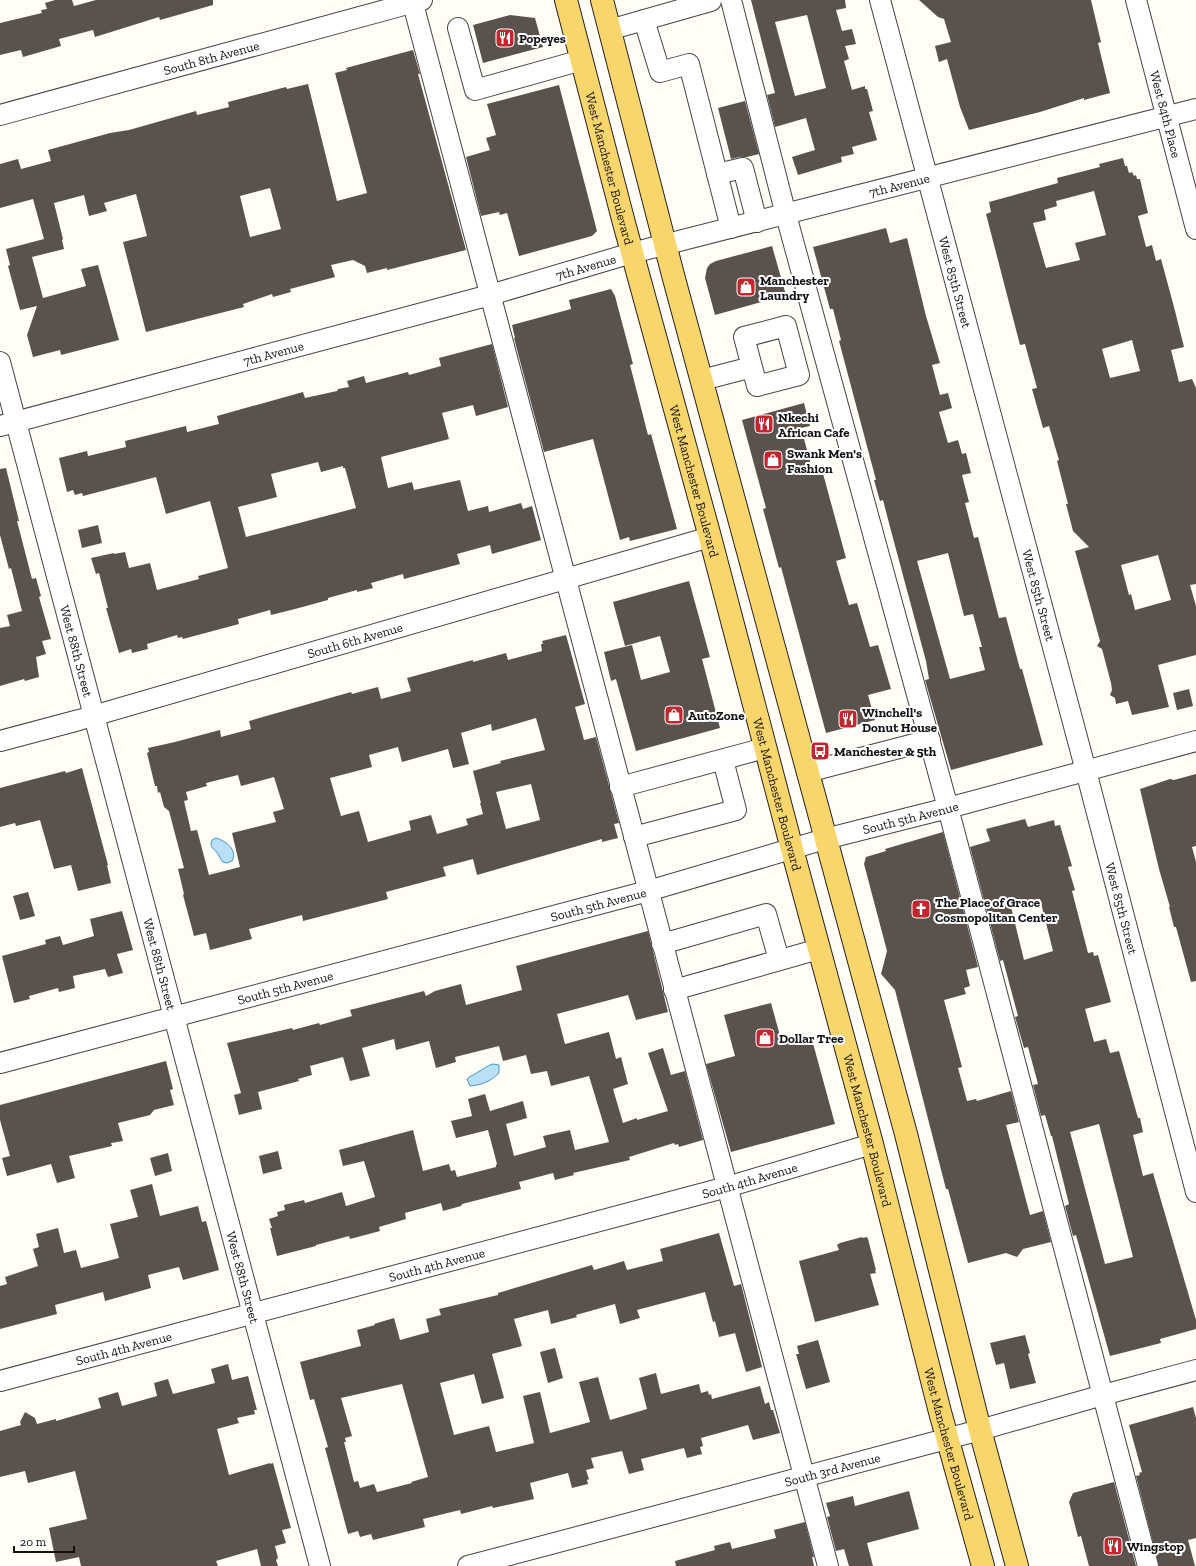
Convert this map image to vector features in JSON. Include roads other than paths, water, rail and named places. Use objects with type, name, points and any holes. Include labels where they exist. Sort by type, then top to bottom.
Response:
[{"type":"main road","name":"West Manchester Boulevard","points":[[566,0],[632,253],[710,537],[765,748],[872,1144],[947,1438],[983,1566]]},
{"type":"main road","points":[[602,0],[665,245],[906,1134],[980,1430],[1017,1566]]},
{"type":"street","points":[[609,30],[655,12],[711,1],[710,0]]},
{"type":"street","points":[[731,0],[786,214],[930,740],[1148,1566]]},
{"type":"street","name":"West 85th Street","points":[[880,0],[1086,771],[1196,1192]]},
{"type":"street","name":"West 84th Place","points":[[1136,0],[1196,229]]},
{"type":"street","points":[[415,1],[490,295],[828,1566]]},
{"type":"street","name":"South 8th Avenue","points":[[0,115],[415,1]]},
{"type":"street","points":[[655,12],[660,72],[689,64],[731,228]]},
{"type":"street","points":[[458,28],[475,90],[582,60]]},
{"type":"street","name":"7th Avenue","points":[[8,424],[490,295],[632,253],[1196,109]]},
{"type":"street","points":[[717,174],[743,168],[757,222]]},
{"type":"street","points":[[786,326],[799,375],[757,386],[744,337],[814,318]]},
{"type":"street","name":"West 88th Street","points":[[0,362],[8,424],[94,716],[320,1566]]},
{"type":"street","points":[[702,380],[752,367]]},
{"type":"street","name":"South 6th Avenue","points":[[0,741],[94,716],[710,537]]},
{"type":"street","points":[[807,772],[930,740]]},
{"type":"street","name":"South 5th Avenue","points":[[0,1063],[648,891],[825,839],[948,808],[1196,741]]},
{"type":"street","points":[[620,787],[765,748]]},
{"type":"street","points":[[634,837],[736,810],[723,760]]},
{"type":"street","points":[[662,944],[766,914],[779,960]]},
{"type":"street","points":[[674,990],[819,949]]},
{"type":"street","name":"South 4th Avenue","points":[[0,1381],[727,1187],[872,1144]]},
{"type":"street","name":"South 3rd Avenue","points":[[468,1566],[980,1430],[1196,1370]]},
{"type":"water","points":[[216,838],[224,841],[230,846],[233,853],[232,861],[227,863],[223,862],[212,848],[212,840]]},
{"type":"water","points":[[493,1064],[499,1065],[499,1073],[492,1079],[478,1085],[470,1086],[467,1079]]},
{"type":"place","name":"Popeyes","points":[[505,38]]},
{"type":"place","name":"Manchester Laundry","points":[[746,287]]},
{"type":"place","name":"Nkechi African Cafe","points":[[764,424]]},
{"type":"place","name":"Swank Men's Fashion","points":[[773,460]]},
{"type":"place","name":"AutoZone","points":[[674,715]]},
{"type":"place","name":"Winchell's Donut House","points":[[848,719]]},
{"type":"place","name":"Manchester & 5th","points":[[820,751]]},
{"type":"place","name":"The Place of Grace Cosmopolitan Center","points":[[921,909]]},
{"type":"place","name":"Dollar Tree","points":[[765,1038]]},
{"type":"place","name":"Wingstop","points":[[1113,1546]]}]
